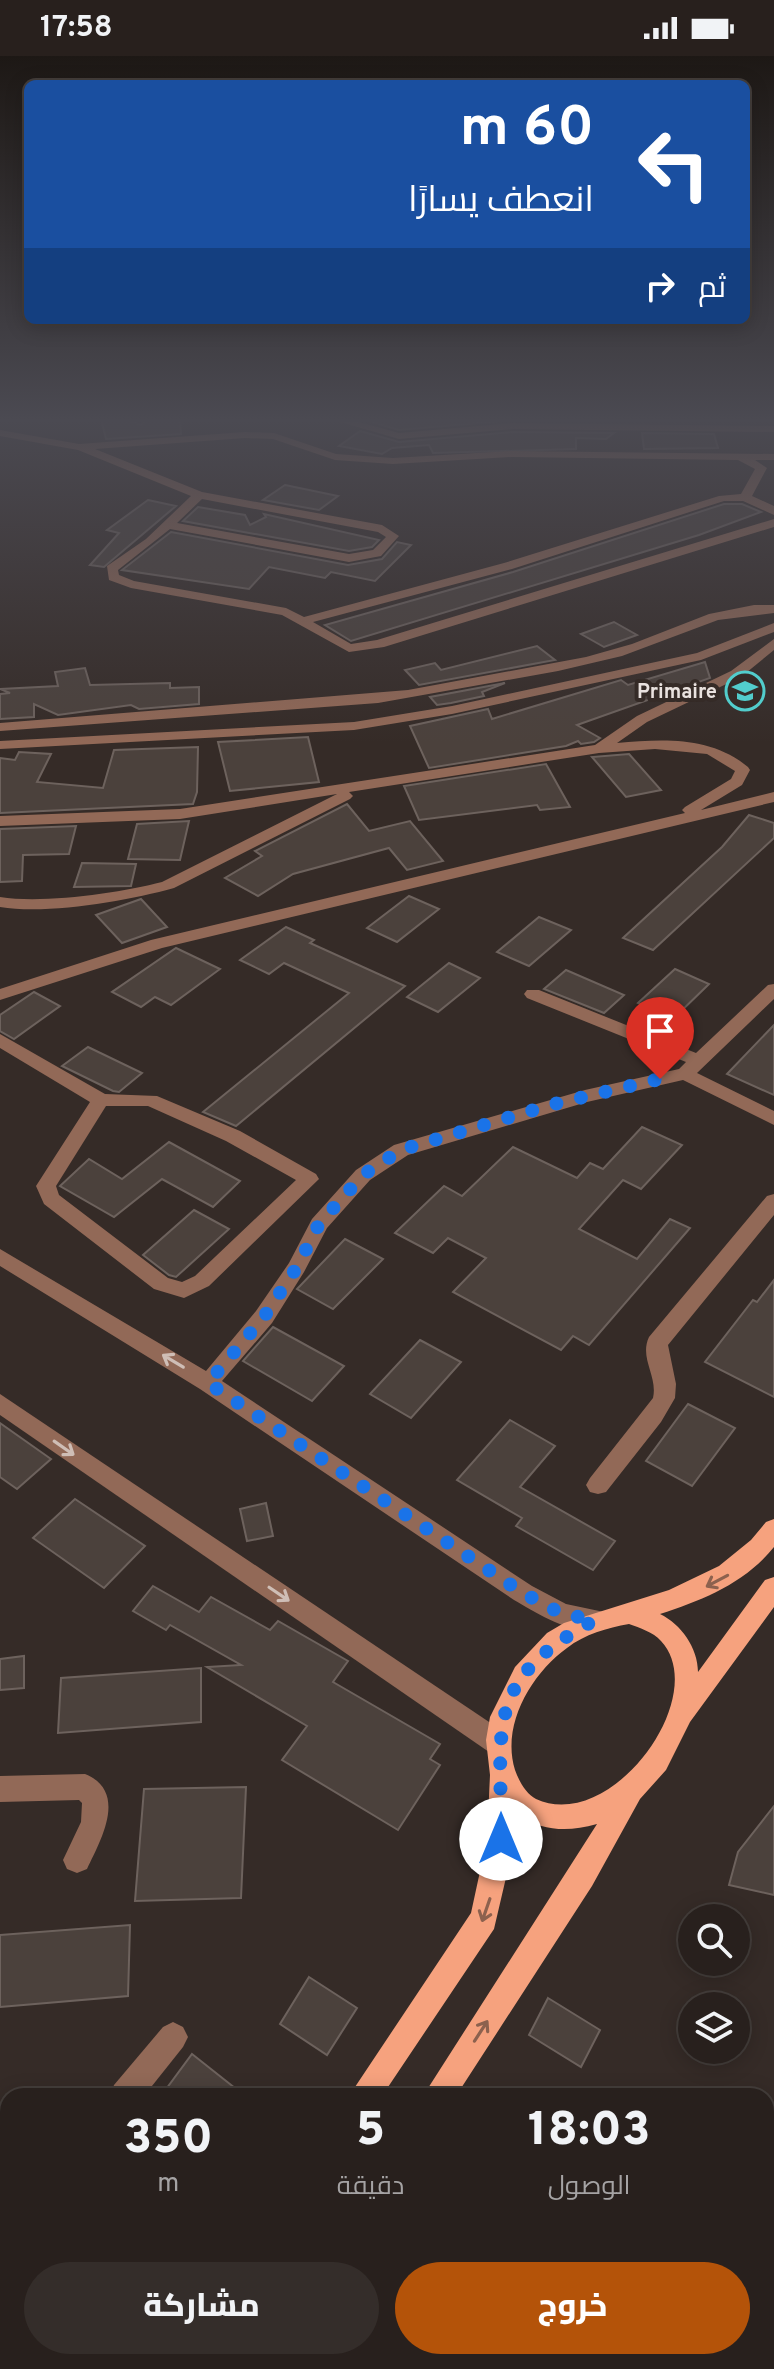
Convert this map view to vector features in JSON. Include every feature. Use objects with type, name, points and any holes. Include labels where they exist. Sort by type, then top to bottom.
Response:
[{"type":"main road","points":[[369,2088],[484,1919],[501,1839],[502,1778],[498,1743],[508,1700],[530,1665],[558,1640],[595,1620],[698,1592],[732,1574],[759,1551],[774,1529]]},
{"type":"main road","points":[[443,2088],[582,1876],[631,1791],[661,1756],[680,1719],[774,1587]]},
{"type":"main road","points":[[629,1613],[671,1634],[684,1657],[686,1683],[680,1719]]},
{"type":"main road","points":[[502,1778],[522,1806],[554,1820],[595,1814],[631,1791]]},
{"type":"street","points":[[165,527],[150,542],[111,569],[113,577],[131,584],[286,612],[306,620],[338,644],[359,648],[761,527]]},
{"type":"street","points":[[178,527],[349,558],[377,553],[393,536],[371,527]]},
{"type":"street","points":[[306,620],[508,566],[631,527]]},
{"type":"street","points":[[0,727],[378,699],[438,690],[618,652],[750,608],[774,609]]},
{"type":"street","points":[[0,745],[354,726],[452,710],[701,656],[774,627]]},
{"type":"street","points":[[599,749],[642,719],[736,674],[774,643]]},
{"type":"street","points":[[0,821],[180,814],[599,749],[669,743],[707,750],[734,760],[743,770],[737,782],[669,822]]},
{"type":"street","points":[[0,902],[23,906],[143,892],[168,885],[264,834],[364,787]]},
{"type":"street","points":[[0,995],[157,944],[774,797]]},
{"type":"street","points":[[208,1383],[264,1317],[297,1267],[319,1224],[363,1175],[401,1150],[692,1068],[774,989]]},
{"type":"street","points":[[533,994],[692,1068],[774,1119]]},
{"type":"street","points":[[0,1040],[101,1100],[150,1100],[233,1136],[309,1179],[202,1281],[184,1290],[161,1284],[51,1199],[46,1186],[101,1100]]},
{"type":"street","points":[[598,1485],[664,1397],[664,1378],[654,1356],[657,1343],[774,1201]]},
{"type":"street","points":[[0,1256],[208,1383],[523,1593],[562,1614],[595,1620]]},
{"type":"street","points":[[0,1403],[498,1743]]},
{"type":"street","points":[[0,1789],[85,1787],[96,1796],[99,1808],[77,1860]]},
{"type":"street","points":[[132,2088],[173,2037]]},
{"type":"building","points":[[111,527],[151,527],[104,567],[90,565],[119,533],[107,530]]},
{"type":"building","points":[[216,527],[321,527],[379,540],[372,547],[349,551]]},
{"type":"building","points":[[653,527],[721,527],[351,641],[325,625],[513,572]]},
{"type":"building","points":[[171,532],[348,565],[382,559],[397,542],[411,545],[375,581],[331,572],[325,578],[269,567],[249,589],[122,570]]},
{"type":"building","points":[[614,622],[637,635],[604,647],[581,634]]},
{"type":"building","points":[[537,646],[555,660],[419,685],[405,670],[435,663],[441,670]]},
{"type":"building","points":[[705,662],[710,678],[577,725],[600,738],[594,742],[581,744],[578,741],[566,746],[429,768],[410,726],[488,709],[492,719],[621,680],[628,685]]},
{"type":"building","points":[[85,668],[90,685],[170,683],[170,688],[199,687],[199,704],[139,709],[131,705],[58,715],[34,704],[34,717],[0,719],[0,694],[10,693],[0,689],[58,686],[55,672]]},
{"type":"building","points":[[505,683],[482,692],[484,696],[451,703],[437,705],[430,697]]},
{"type":"building","points":[[308,737],[319,782],[230,791],[218,742]]},
{"type":"building","points":[[198,747],[197,792],[193,804],[0,813],[0,758],[15,760],[19,752],[51,754],[37,782],[103,788],[114,750]]},
{"type":"building","points":[[629,754],[661,790],[626,797],[592,757]]},
{"type":"building","points":[[546,764],[570,807],[540,810],[537,805],[419,820],[404,786]]},
{"type":"building","points":[[347,804],[369,831],[410,821],[443,861],[407,870],[389,848],[293,874],[258,896],[225,878],[262,856],[255,851]]},
{"type":"building","points":[[749,815],[774,823],[774,838],[653,950],[623,938],[722,847]]},
{"type":"building","points":[[189,821],[180,860],[128,859],[137,824]]},
{"type":"building","points":[[76,826],[69,854],[23,855],[22,881],[0,882],[0,829]]},
{"type":"building","points":[[82,863],[136,864],[131,886],[74,887]]},
{"type":"building","points":[[409,896],[439,909],[397,942],[367,928]]},
{"type":"building","points":[[141,899],[167,927],[122,943],[96,915]]},
{"type":"building","points":[[539,917],[571,930],[529,966],[497,952]]},
{"type":"building","points":[[286,927],[314,940],[310,943],[405,986],[236,1126],[203,1112],[349,993],[284,963],[269,974],[240,960]]},
{"type":"building","points":[[176,948],[220,969],[171,1005],[155,997],[141,1007],[112,992]]},
{"type":"building","points":[[449,963],[480,978],[438,1012],[407,997]]},
{"type":"building","points":[[675,969],[709,984],[673,1019],[638,1003]]},
{"type":"building","points":[[566,970],[624,995],[604,1013],[544,989]]},
{"type":"building","points":[[34,992],[60,1006],[14,1039],[0,1031],[0,1015]]},
{"type":"building","points":[[774,1025],[774,1095],[727,1074]]},
{"type":"building","points":[[88,1047],[142,1073],[119,1092],[62,1066]]},
{"type":"building","points":[[642,1127],[682,1145],[641,1189],[623,1180],[579,1229],[637,1259],[670,1219],[690,1228],[589,1345],[573,1336],[561,1350],[453,1292],[486,1258],[448,1238],[433,1253],[395,1233],[444,1186],[462,1196],[513,1147],[577,1178],[590,1163],[603,1169]]},
{"type":"building","points":[[169,1142],[240,1181],[213,1207],[162,1179],[114,1217],[60,1186],[89,1159],[122,1179]]},
{"type":"building","points":[[194,1210],[229,1229],[176,1277],[169,1275],[143,1255]]},
{"type":"building","points":[[345,1239],[383,1259],[333,1309],[297,1289]]},
{"type":"building","points":[[774,1280],[774,1397],[705,1362],[753,1300],[757,1302]]},
{"type":"building","points":[[273,1327],[344,1366],[312,1401],[243,1361]]},
{"type":"building","points":[[420,1340],[461,1362],[411,1418],[370,1394]]},
{"type":"building","points":[[688,1404],[735,1428],[692,1486],[646,1461]]},
{"type":"building","points":[[510,1420],[555,1446],[520,1487],[615,1541],[593,1570],[516,1526],[522,1518],[457,1480]]},
{"type":"building","points":[[0,1423],[51,1459],[17,1489],[0,1477]]},
{"type":"building","points":[[75,1499],[145,1546],[104,1588],[33,1538]]},
{"type":"building","points":[[266,1503],[273,1536],[247,1541],[240,1509]]},
{"type":"building","points":[[153,1586],[199,1612],[211,1597],[270,1630],[278,1621],[348,1661],[333,1682],[440,1744],[430,1759],[440,1765],[398,1830],[282,1760],[307,1726],[207,1667],[241,1665],[170,1625],[166,1630],[133,1611]]},
{"type":"building","points":[[24,1656],[24,1688],[0,1690],[0,1659]]},
{"type":"building","points":[[201,1668],[201,1722],[58,1733],[61,1678]]},
{"type":"building","points":[[246,1787],[241,1898],[135,1901],[144,1789]]},
{"type":"building","points":[[774,1806],[774,1895],[729,1885],[738,1852]]},
{"type":"building","points":[[130,1925],[128,1996],[0,2007],[0,1935]]},
{"type":"building","points":[[309,1977],[357,2008],[327,2055],[280,2024]]},
{"type":"building","points":[[548,1998],[600,2030],[581,2067],[529,2035]]},
{"type":"building","points":[[192,2054],[235,2088],[167,2088]]},
{"type":"place","name":"Primaire","points":[[745,691]]},
{"type":"route","points":[[501,1839],[502,1778],[498,1743],[508,1700],[530,1665],[558,1640],[595,1620],[562,1614],[523,1593],[208,1383],[264,1317],[297,1267],[319,1224],[363,1175],[401,1150],[554,1104],[660,1079]]}]
